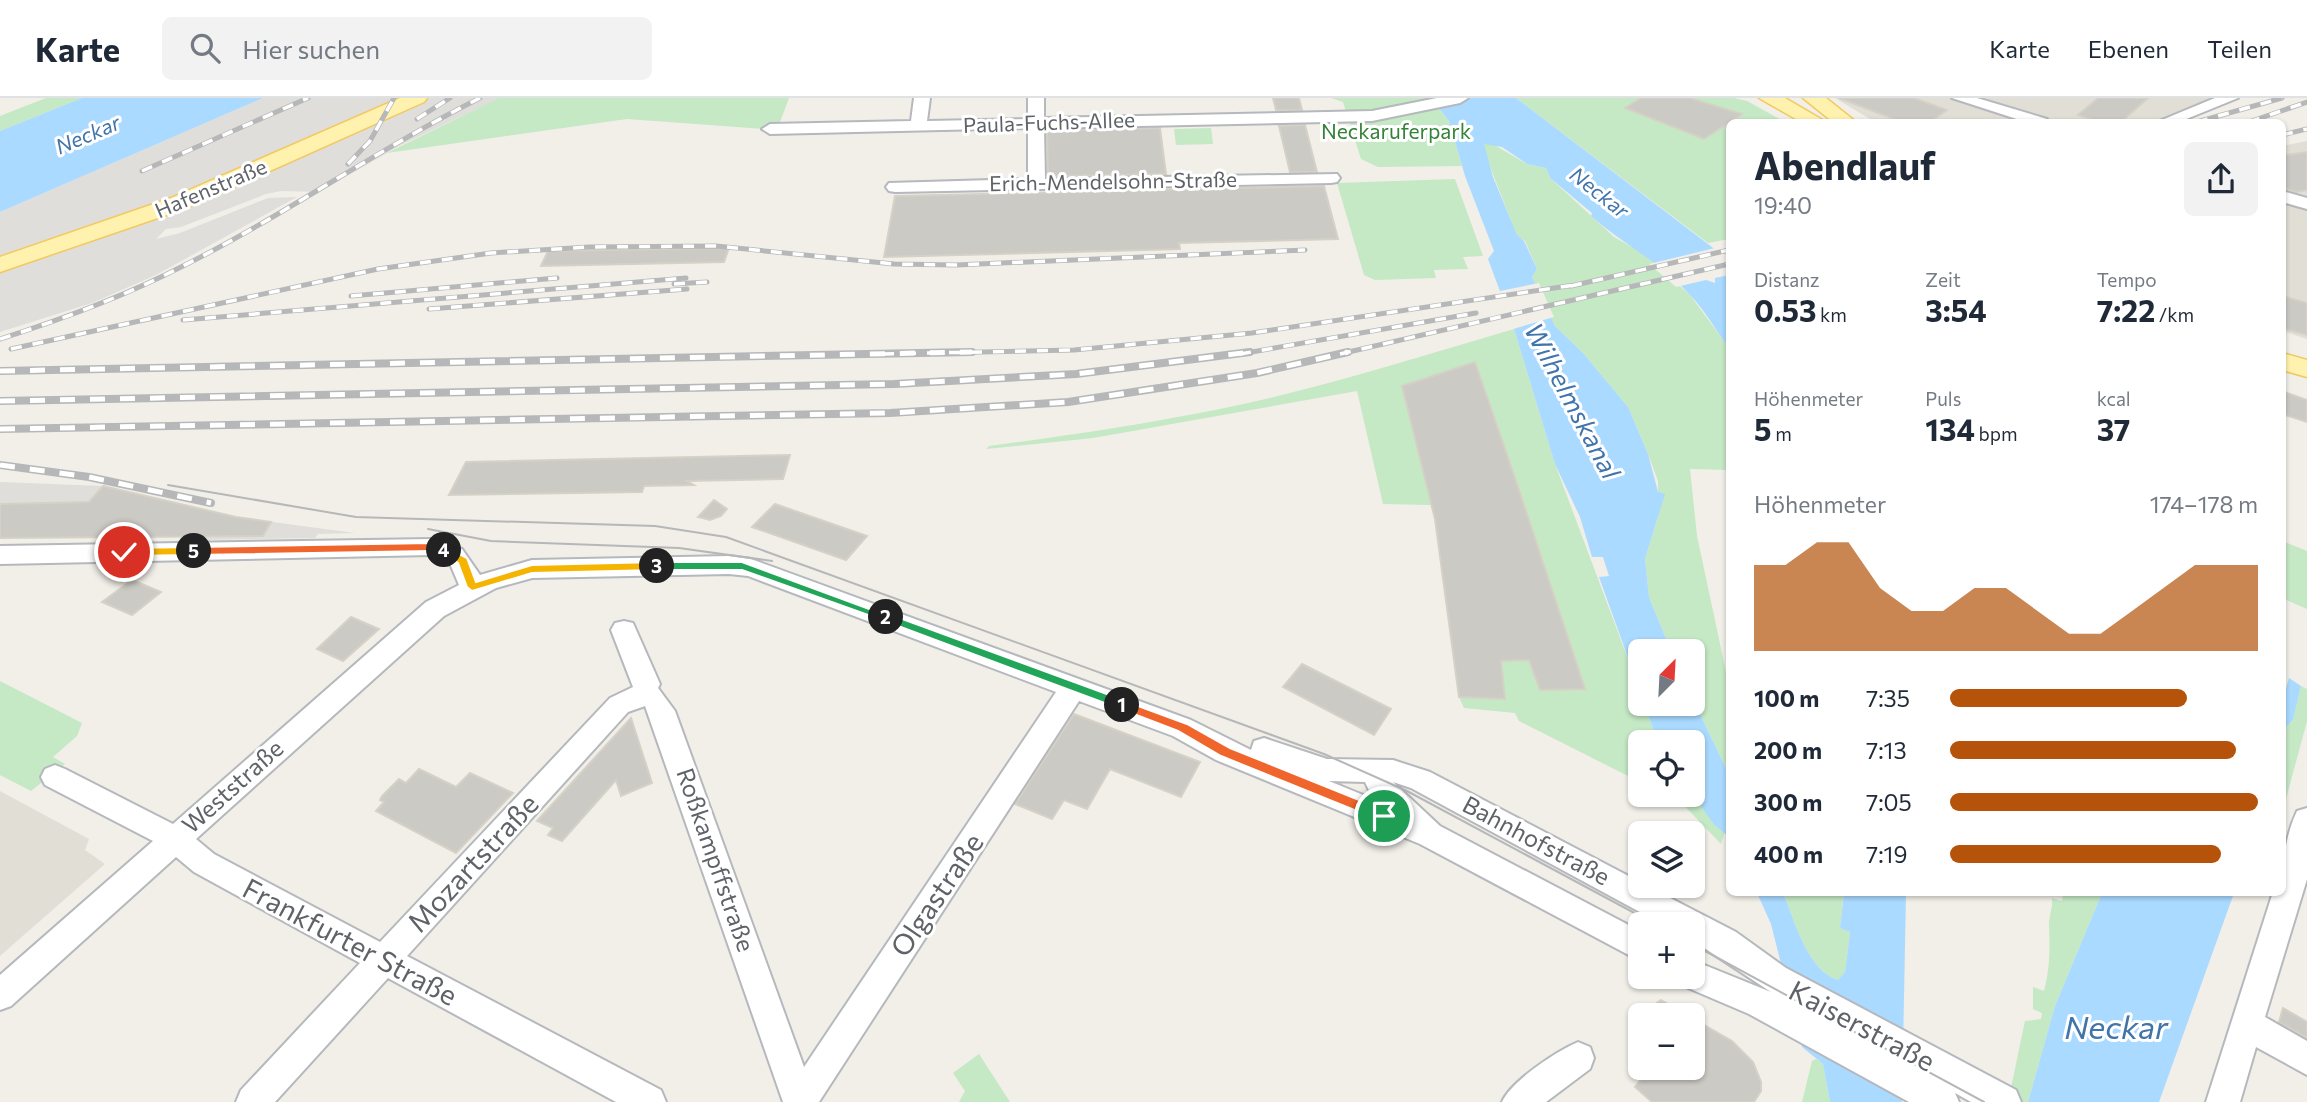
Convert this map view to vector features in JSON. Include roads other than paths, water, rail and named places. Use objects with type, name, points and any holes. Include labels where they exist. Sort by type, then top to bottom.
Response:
[{"type":"main road","name":"Hafenstraße","points":[[0,265],[179,203],[417,98]]},
{"type":"main road","points":[[1769,98],[1810,119]]},
{"type":"main road","points":[[1813,98],[1842,119]]},
{"type":"main road","points":[[2286,345],[2307,352]]},
{"type":"main road","points":[[2286,362],[2307,369]]},
{"type":"street","points":[[918,124],[922,98]]},
{"type":"street","points":[[1036,98],[1037,184]]},
{"type":"street","points":[[1165,98],[1167,118]]},
{"type":"street","points":[[1392,111],[1437,98]]},
{"type":"street","points":[[1392,111],[1460,98]]},
{"type":"street","points":[[1959,98],[2031,119]]},
{"type":"street","points":[[2173,119],[2230,98]]},
{"type":"street","name":"Paula-Fuchs-Allee","points":[[771,127],[1328,115],[1392,111]]},
{"type":"street","name":"Erich-Mendelsohn-Straße","points":[[895,187],[1331,178]]},
{"type":"street","points":[[2286,197],[2307,204]]},
{"type":"street","points":[[0,555],[431,547],[450,552],[463,561],[472,587]]},
{"type":"street","name":"Bahnhofstraße","points":[[472,587],[532,569],[742,566],[1182,728],[1226,752],[1430,835],[1628,941]]},
{"type":"street","name":"Weststraße","points":[[0,995],[426,616],[472,587]]},
{"type":"street","points":[[624,630],[647,684],[642,695]]},
{"type":"street","name":"Olgastraße","points":[[800,1102],[1074,687]]},
{"type":"street","name":"Mozartstraße","points":[[253,1102],[619,705],[642,695]]},
{"type":"street","name":"Roßkampffstraße","points":[[642,695],[652,696],[662,711],[800,1102]]},
{"type":"street","name":"Bahnhofstraße","points":[[1182,728],[1232,737],[1327,770],[1350,773],[1381,783],[1398,795],[1420,780],[1725,942]]},
{"type":"street","name":"Frankfurter Straße","points":[[55,777],[176,839],[204,863],[649,1102]]},
{"type":"street","name":"Bahnhofstraße","points":[[1306,783],[1381,783],[1430,835]]},
{"type":"street","points":[[2223,1102],[2299,857],[2307,820]]},
{"type":"street","points":[[1705,980],[1725,981],[1732,965],[1725,942]]},
{"type":"street","name":"Kaiserstraße","points":[[1725,942],[1775,978],[2004,1102]]},
{"type":"street","name":"Kaiserstraße","points":[[1705,981],[1786,1016],[1942,1102]]},
{"type":"street","points":[[2246,1023],[2307,1059]]},
{"type":"street","points":[[1519,1102],[1578,1058]]},
{"type":"water","points":[[82,98],[263,98],[0,212],[0,131]]},
{"type":"water","name":"Neckar","points":[[1431,98],[1516,98],[1726,258],[1726,344],[1701,307],[1679,284],[1591,216],[1592,213],[1550,178],[1546,168],[1527,164],[1502,147],[1484,144],[1493,177],[1517,235],[1524,241],[1537,269],[1532,277],[1555,326],[1583,353],[1628,407],[1648,454],[1658,492],[1665,494],[1645,559],[1649,597],[1666,639],[1628,639],[1628,658],[1599,577],[1609,576],[1603,557],[1592,557],[1580,517],[1555,464],[1514,329],[1488,259],[1494,251],[1465,176],[1449,121]]},
{"type":"water","points":[[2289,678],[2301,686],[2293,720],[2286,727],[2286,688]]},
{"type":"water","points":[[1648,716],[1701,716],[1726,769],[1726,834],[1714,824],[1703,807],[1705,730],[1654,730]]},
{"type":"water","points":[[1758,896],[1784,896],[1810,955],[1827,975],[1838,980],[1845,972],[1850,932],[1840,928],[1844,896],[1906,896],[1902,1102],[1830,1102],[1823,1064],[1802,1047],[1771,924]]},
{"type":"water","name":"Neckar","points":[[2101,896],[2233,896],[2159,1102],[2028,1102],[2055,1006]]},
{"type":"tram line","points":[[168,485],[356,517],[655,526],[726,537],[1324,754],[1407,791],[1633,912]]},
{"type":"tram line","points":[[428,529],[491,541],[679,548],[772,561]]},
{"type":"tram line","points":[[1705,951],[1984,1102]]},
{"type":"railway","points":[[142,171],[308,98]]},
{"type":"railway","points":[[348,164],[370,141],[394,98]]},
{"type":"railway","points":[[417,119],[450,98]]},
{"type":"railway","points":[[0,339],[93,306],[183,266],[480,98]]},
{"type":"railway","points":[[2208,119],[2282,98]]},
{"type":"railway","points":[[2258,119],[2307,102]]},
{"type":"railway","points":[[2286,134],[2307,129]]},
{"type":"railway","points":[[11,349],[378,269],[491,253],[589,247],[716,246],[894,264],[956,265],[1305,250]]},
{"type":"railway","points":[[1577,285],[1726,251]]},
{"type":"railway","points":[[1340,354],[1726,265]]},
{"type":"railway","points":[[351,296],[557,278]]},
{"type":"railway","points":[[183,320],[686,278]]},
{"type":"railway","points":[[674,284],[707,282]]},
{"type":"railway","points":[[883,354],[1074,350],[1252,333],[1577,285]]},
{"type":"railway","points":[[1571,286],[1577,285]]},
{"type":"railway","points":[[429,309],[687,289]]},
{"type":"railway","points":[[1240,354],[1476,313]]},
{"type":"railway","points":[[0,371],[972,352]]},
{"type":"railway","points":[[0,401],[894,384],[1076,374],[1250,352]]},
{"type":"railway","points":[[0,429],[890,413],[1068,402],[1257,373],[1348,352]]},
{"type":"railway","points":[[0,465],[89,477],[211,503]]},
{"type":"park label","name":"Neckaruferpark","points":[[1396,132]]},
{"type":"water label","name":"Wilhelmskanal","points":[[1572,401]]}]
